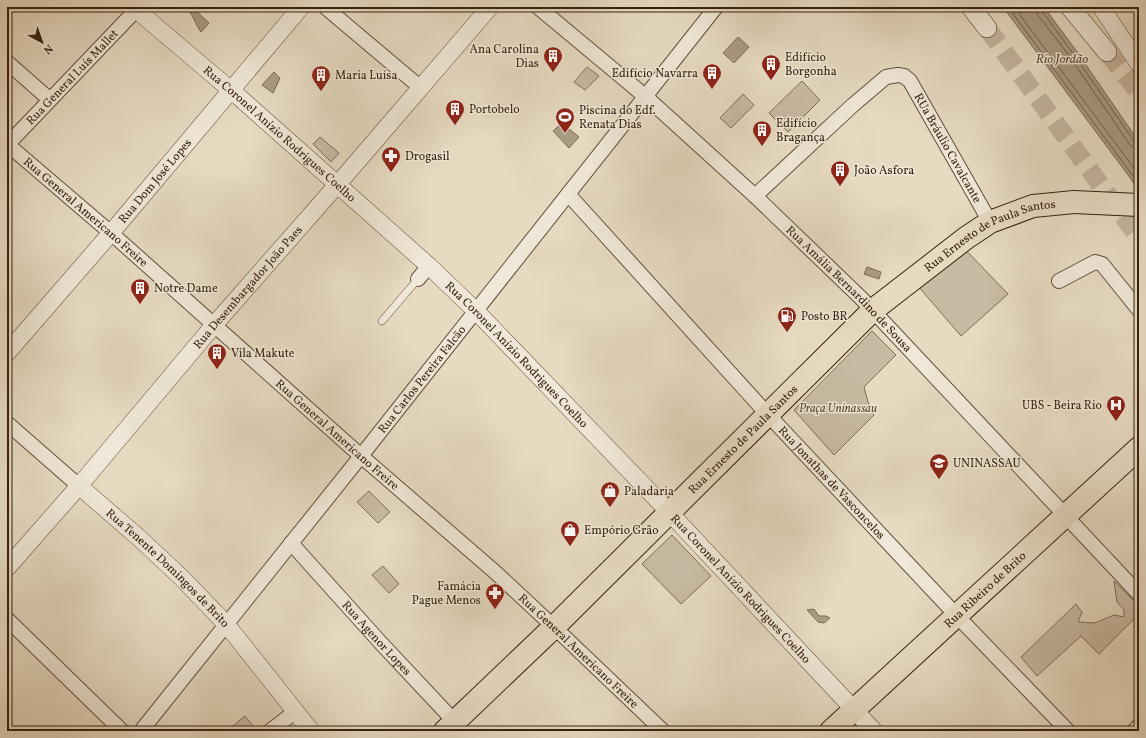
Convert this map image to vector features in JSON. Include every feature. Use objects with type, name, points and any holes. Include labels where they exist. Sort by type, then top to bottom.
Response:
[{"type":"main road","points":[[971,7],[987,28]]},
{"type":"main road","points":[[1070,7],[1102,46]]},
{"type":"main road","name":"Rua Ernesto de Paula Santos","points":[[454,728],[554,626],[873,310],[966,238],[990,222],[1004,215],[1033,206],[1074,202],[1139,205]]},
{"type":"main road","name":"Rua Ribeiro de Brito","points":[[831,731],[1139,448]]},
{"type":"street","name":"Rua Dom José Lopes","points":[[7,353],[111,233],[300,7]]},
{"type":"street","points":[[325,7],[421,88]]},
{"type":"street","name":"Rua Desembargador João Paes","points":[[7,568],[79,486],[214,325],[490,7]]},
{"type":"street","name":"Rua Amália Bernardino de Sousa","points":[[538,7],[646,97],[755,196],[873,310],[1139,594]]},
{"type":"street","name":"Rua Carlos Pereira Falcão","points":[[141,731],[361,456],[716,7]]},
{"type":"street","points":[[1079,7],[1102,46]]},
{"type":"street","points":[[1101,7],[1139,64]]},
{"type":"street","name":"Rua Coronel Anízio Rodrigues Coelho","points":[[135,8],[231,90],[337,185],[424,273],[476,311],[669,512],[874,731]]},
{"type":"street","name":"Rua General Luís Mallet","points":[[7,144],[135,8]]},
{"type":"street","points":[[7,62],[50,99]]},
{"type":"street","name":"RUa Bráulio Cavalcante","points":[[755,196],[853,105],[886,77],[898,75],[904,76],[910,81],[990,222]]},
{"type":"street","name":"Rua General Americano Freire","points":[[7,144],[111,233],[361,456],[495,572],[554,626],[663,731]]},
{"type":"street","name":"Rua Jonathas de Vasconcelos","points":[[568,194],[768,414],[957,616],[1068,731]]},
{"type":"street","points":[[1059,281],[1095,262],[1102,264],[1139,310]]},
{"type":"street","name":"Rua Tenente Domingos de Brito","points":[[7,423],[138,537],[176,573],[226,624],[311,731]]},
{"type":"street","name":"Rua Agenor Lopes","points":[[291,543],[379,641],[454,728]]},
{"type":"street","points":[[7,619],[122,731]]},
{"type":"street","points":[[270,731],[296,711]]},
{"type":"street","points":[[1134,731],[1139,726]]},
{"type":"lane","points":[[382,321],[424,273]]},
{"type":"green space","points":[[587,67],[599,76],[585,90],[574,82]]},
{"type":"green space","points":[[802,81],[820,100],[788,132],[769,113]]},
{"type":"green space","points":[[743,94],[754,105],[731,128],[720,118]]},
{"type":"green space","points":[[320,137],[339,153],[331,162],[313,144]]},
{"type":"green space","points":[[961,245],[1008,294],[961,336],[918,286]]},
{"type":"green space","name":"Praça Uninassau","points":[[872,331],[896,355],[864,387],[868,402],[874,415],[834,455],[794,410]]},
{"type":"green space","points":[[369,491],[390,512],[378,523],[357,502]]},
{"type":"green space","points":[[672,535],[711,576],[681,604],[642,564]]},
{"type":"green space","points":[[383,566],[399,584],[389,593],[372,575]]},
{"type":"green space","points":[[1114,581],[1139,606],[1139,614],[1099,654],[1081,636],[1037,676],[1021,657],[1076,604],[1082,612],[1078,622],[1095,623],[1114,615],[1124,617],[1124,610],[1117,602]]},
{"type":"green space","points":[[245,716],[254,727],[250,731],[227,731]]},
{"type":"water","points":[[189,7],[192,7],[209,23],[201,32],[192,15],[187,10]]},
{"type":"water","name":"Rio Jordão","points":[[1003,7],[1044,7],[1075,49],[1139,142],[1139,192],[1131,179]]},
{"type":"water","points":[[738,37],[749,47],[734,63],[723,53]]},
{"type":"water","points":[[274,72],[280,78],[273,93],[262,85]]},
{"type":"water","name":"Piscina do Edf. Renata Dias","points":[[562,123],[579,137],[569,148],[553,131]]},
{"type":"water","points":[[867,267],[881,272],[879,279],[864,274]]},
{"type":"water","points":[[814,609],[819,616],[826,616],[830,618],[824,623],[818,622],[807,610]]},
{"type":"tunnel","points":[[987,28],[1139,238]]},
{"type":"tunnel","points":[[1107,52],[1139,92]]},
{"type":"place","name":"Ana Carolina Dias","points":[[553,73]]},
{"type":"place","name":"Edifício Borgonha","points":[[771,81]]},
{"type":"place","name":"Edifício Navarra","points":[[712,90]]},
{"type":"place","name":"Maria Luísa","points":[[321,92]]},
{"type":"place","name":"Portobelo","points":[[455,126]]},
{"type":"place","name":"Piscina do Edf. Renata Dias","points":[[565,134]]},
{"type":"place","name":"Edifício Bragança","points":[[762,147]]},
{"type":"place","name":"Drogasil","points":[[391,173]]},
{"type":"place","name":"João Asfora","points":[[840,187]]},
{"type":"place","name":"Notre Dame","points":[[140,305]]},
{"type":"place","name":"Posto BR","points":[[787,333]]},
{"type":"place","name":"Vila Makute","points":[[217,370]]},
{"type":"place","name":"UBS - Beira Rio","points":[[1116,422]]},
{"type":"place","name":"UNINASSAU","points":[[939,480]]},
{"type":"place","name":"Paladaria","points":[[610,508]]},
{"type":"place","name":"Empório Grão","points":[[570,547]]},
{"type":"place","name":"Famácia Pague Menos","points":[[495,610]]}]
